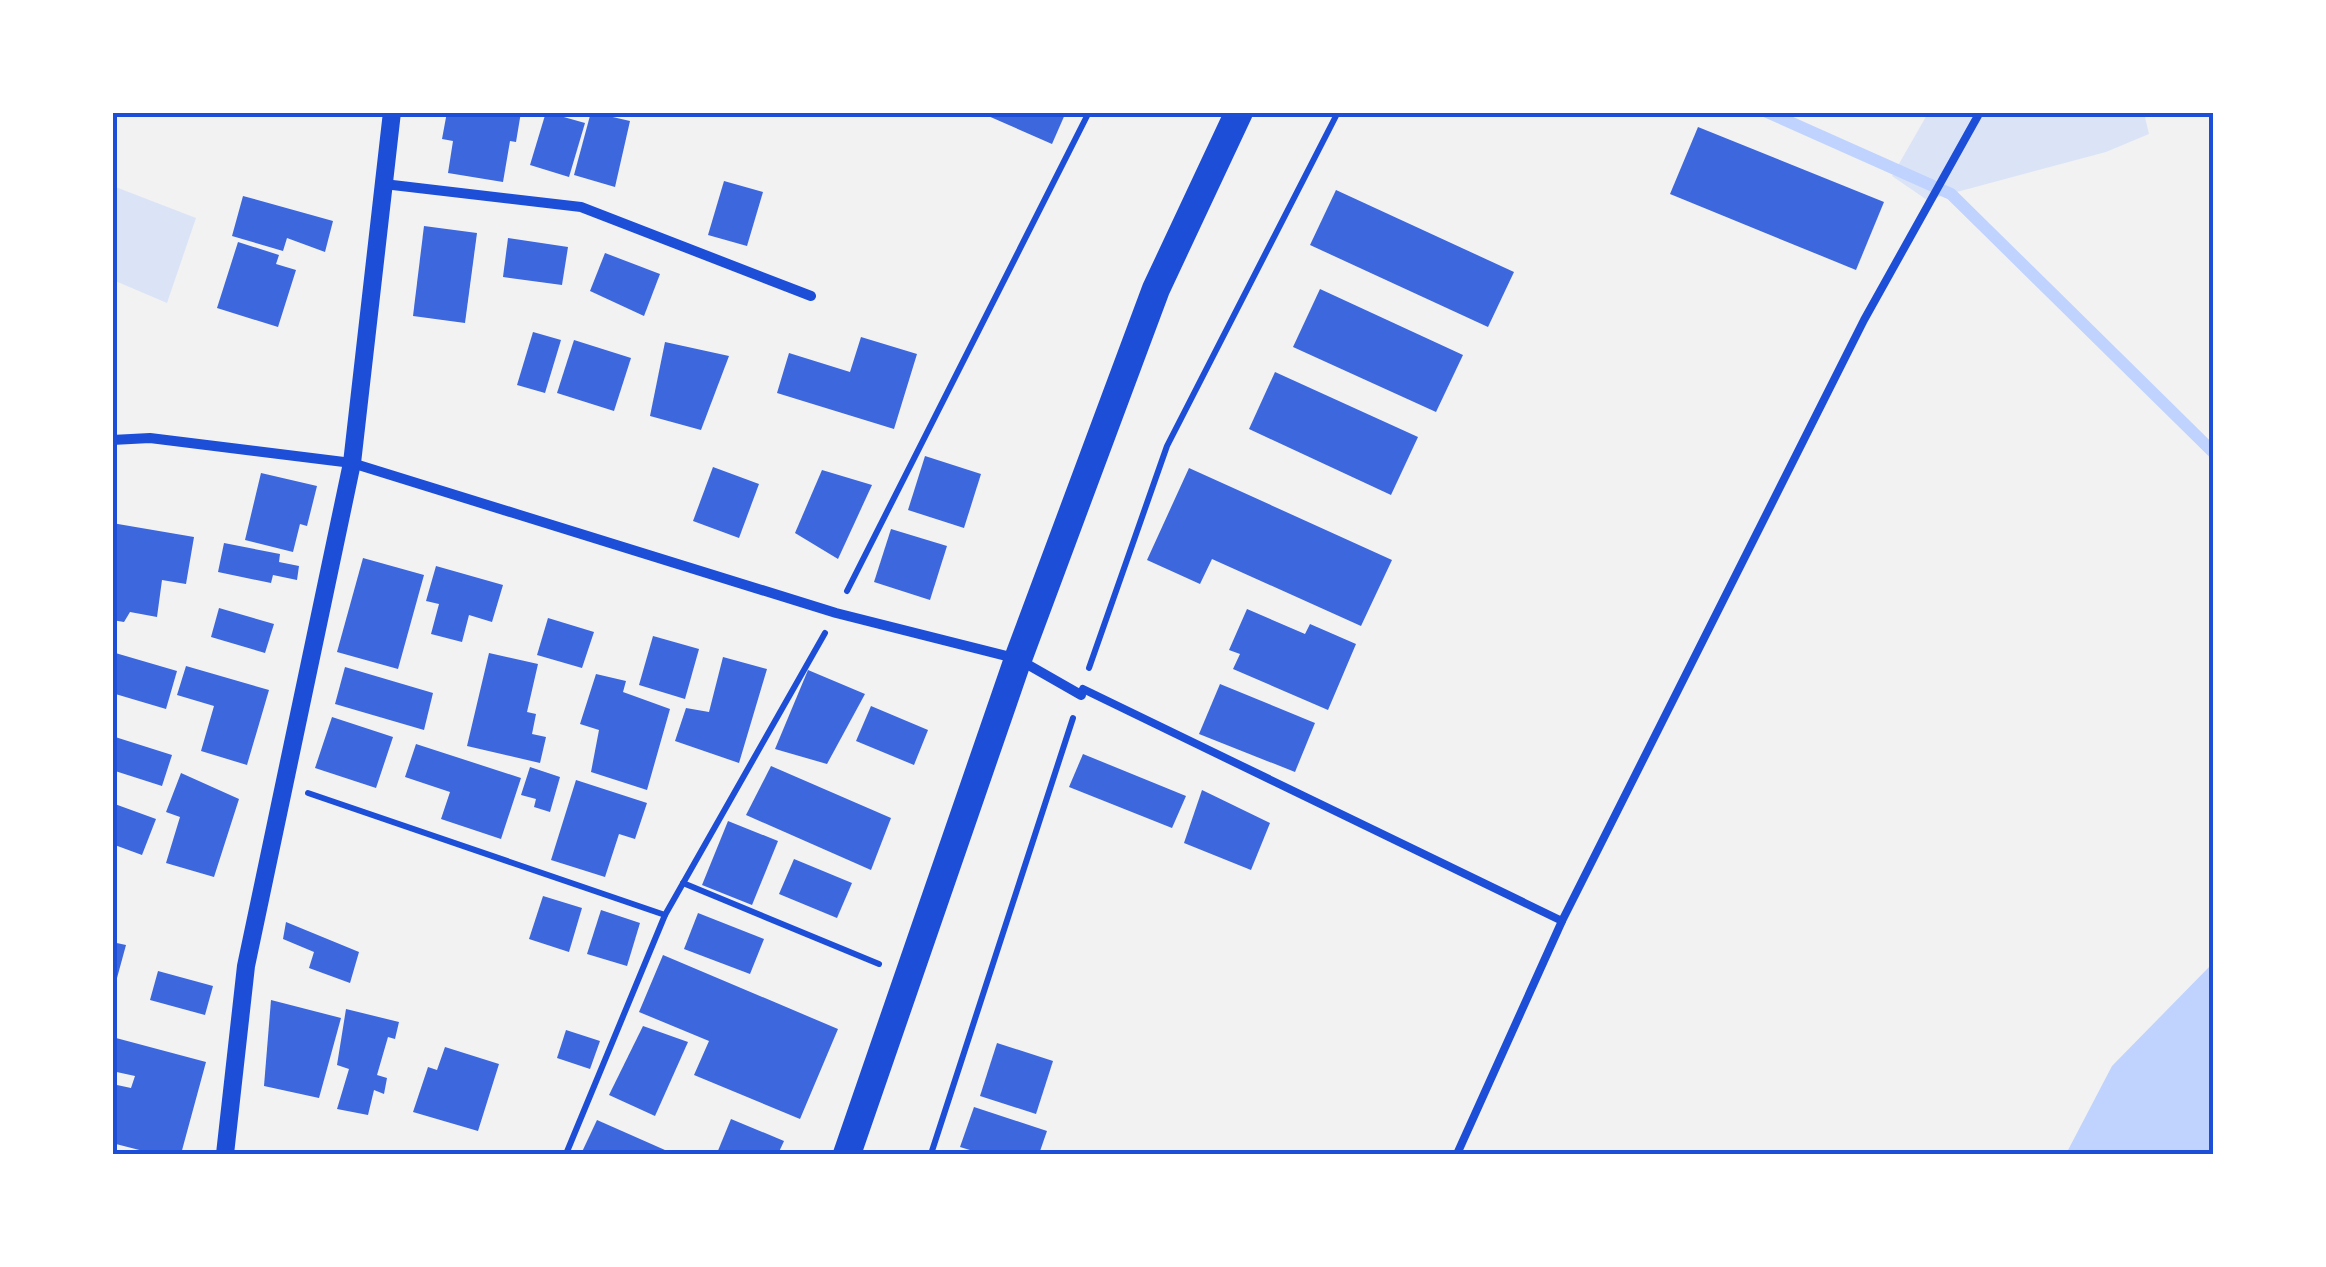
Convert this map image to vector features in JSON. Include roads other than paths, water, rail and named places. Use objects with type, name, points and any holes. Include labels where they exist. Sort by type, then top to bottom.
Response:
[{"type":"highway","points":[[847,1154],[1018,659],[1156,289],[1239,112]]},
{"type":"street","points":[[225,1154],[246,966],[352,463],[392,112]]},
{"type":"street","points":[[384,184],[581,208],[811,296]]},
{"type":"street","points":[[112,440],[150,438],[352,463],[836,613],[1018,659],[1082,692]]},
{"type":"lane","points":[[1457,1154],[1562,921],[1864,320],[1980,112]]},
{"type":"lane","points":[[1082,692],[1562,921]]},
{"type":"water","points":[[2213,963],[2213,1154],[2066,1154],[2112,1066]]},
{"type":"waterway","points":[[1767,112],[1951,194],[2214,453]]}]
